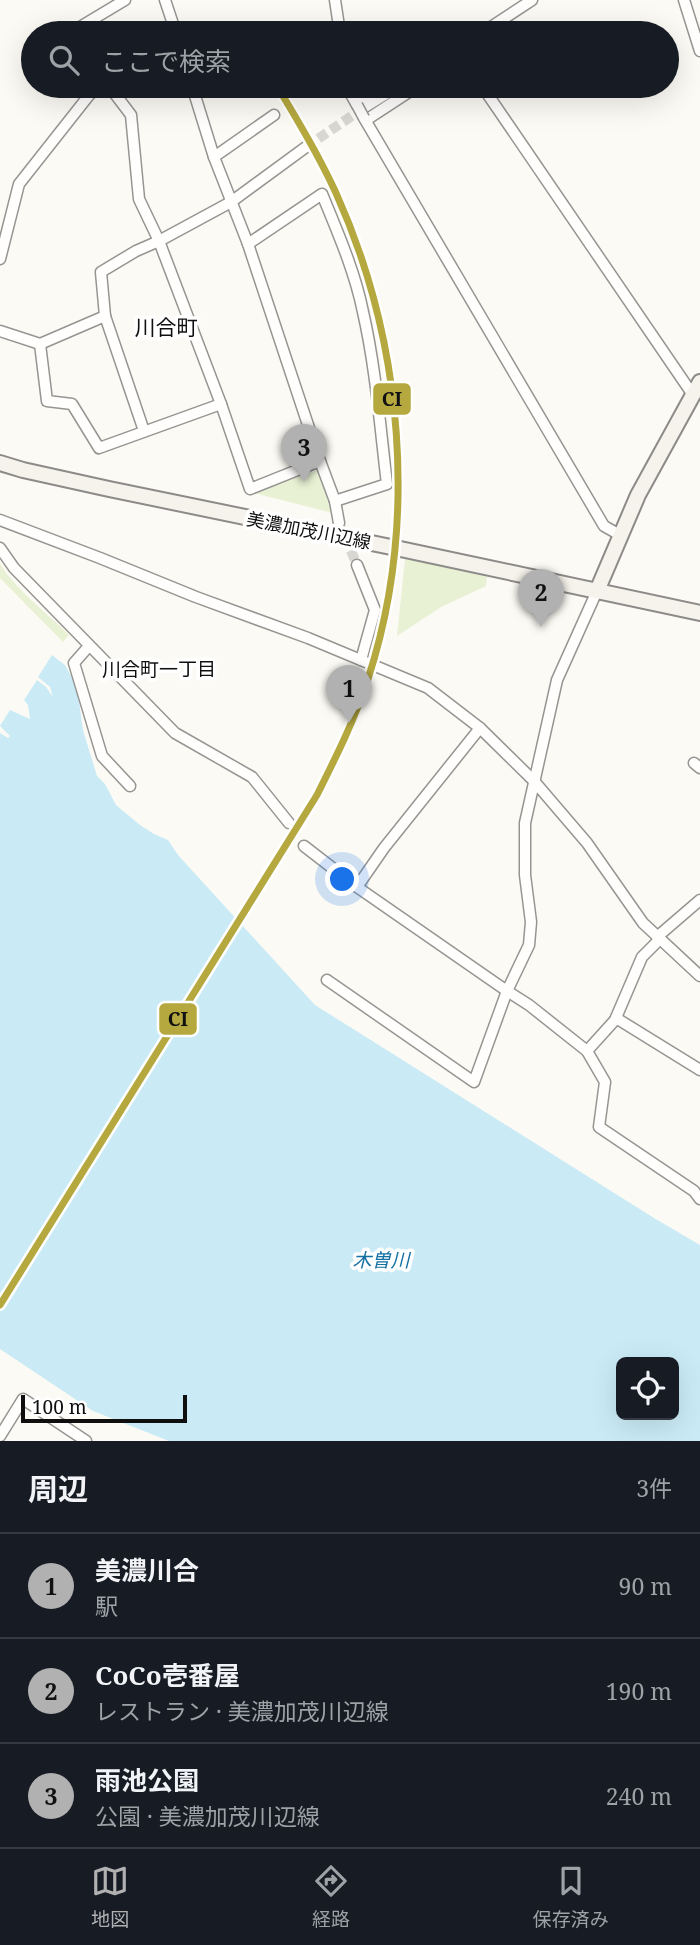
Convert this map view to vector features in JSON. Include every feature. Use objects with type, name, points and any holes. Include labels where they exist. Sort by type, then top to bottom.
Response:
[{"type":"main road","points":[[597,591],[638,495],[696,388]]},
{"type":"main road","name":"美濃加茂川辺線","points":[[0,463],[109,489],[700,613]]},
{"type":"street","points":[[91,21],[125,0]]},
{"type":"street","points":[[166,0],[172,21]]},
{"type":"street","points":[[335,0],[338,21]]},
{"type":"street","points":[[500,21],[532,0]]},
{"type":"street","points":[[684,0],[700,51]]},
{"type":"street","points":[[0,259],[19,184],[81,98]]},
{"type":"street","points":[[118,98],[131,115],[139,199],[159,241],[250,489],[320,461]]},
{"type":"street","points":[[196,98],[335,501],[339,523]]},
{"type":"street","points":[[354,98],[604,526],[620,535]]},
{"type":"street","points":[[362,111],[372,98]]},
{"type":"street","points":[[362,111],[381,98]]},
{"type":"street","points":[[362,111],[391,98]]},
{"type":"street","points":[[491,98],[696,388]]},
{"type":"street","points":[[214,157],[274,115]]},
{"type":"street","points":[[144,431],[105,316],[101,272],[231,202],[306,147]]},
{"type":"street","points":[[248,244],[322,194],[343,246],[363,310],[377,388],[387,484],[335,501]]},
{"type":"street","points":[[0,331],[40,344],[105,316]]},
{"type":"street","points":[[40,344],[47,401],[72,404],[99,448],[221,404]]},
{"type":"street","points":[[0,520],[309,638],[428,688],[480,728],[534,781],[587,843],[643,923],[700,976]]},
{"type":"street","points":[[0,548],[14,568],[175,733],[252,777],[289,823]]},
{"type":"street","points":[[357,565],[374,610],[361,660]]},
{"type":"street","points":[[327,980],[474,1082],[507,991],[529,944],[531,922],[525,875],[525,822],[557,680],[597,591]]},
{"type":"street","points":[[89,646],[74,663],[102,755],[130,786]]},
{"type":"street","points":[[357,887],[384,848],[480,728]]},
{"type":"street","points":[[304,846],[357,887],[529,1005],[587,1051],[604,1082],[599,1127],[694,1191],[700,1199]]},
{"type":"street","points":[[587,1051],[616,1018],[642,957],[658,938],[700,900]]},
{"type":"street","points":[[616,1018],[700,1070]]},
{"type":"street","points":[[0,1436],[23,1399],[86,1441]]},
{"type":"green space","points":[[318,470],[333,513],[254,493]]},
{"type":"green space","points":[[405,559],[487,575],[486,586],[441,607],[397,636]]},
{"type":"green space","points":[[0,563],[21,590],[69,635],[63,642],[0,578]]},
{"type":"water","name":"木曽川","points":[[52,655],[65,665],[77,687],[83,730],[97,776],[105,784],[116,805],[140,825],[168,840],[178,855],[315,1005],[700,1245],[700,1441],[169,1441],[93,1411],[0,1349],[0,733],[8,738],[10,736],[0,726],[10,710],[30,719],[28,705],[24,700],[37,680],[53,697],[50,687],[38,677]]},
{"type":"tunnel","points":[[306,147],[365,107]]},
{"type":"tunnel","points":[[339,523],[357,565]]},
{"type":"transit line","name":"CI","points":[[0,1305],[317,795],[363,694],[384,619],[394,558],[398,496],[396,433],[389,371],[359,250],[336,193],[284,98]]},
{"type":"place","name":"雨池公園","points":[[304,482]]},
{"type":"place","name":"CoCo壱番屋","points":[[541,627]]},
{"type":"place","name":"美濃川合","points":[[349,723]]},
{"type":"district","name":"川合町","points":[[166,327]]},
{"type":"district","name":"川合町一丁目","points":[[159,669]]}]
